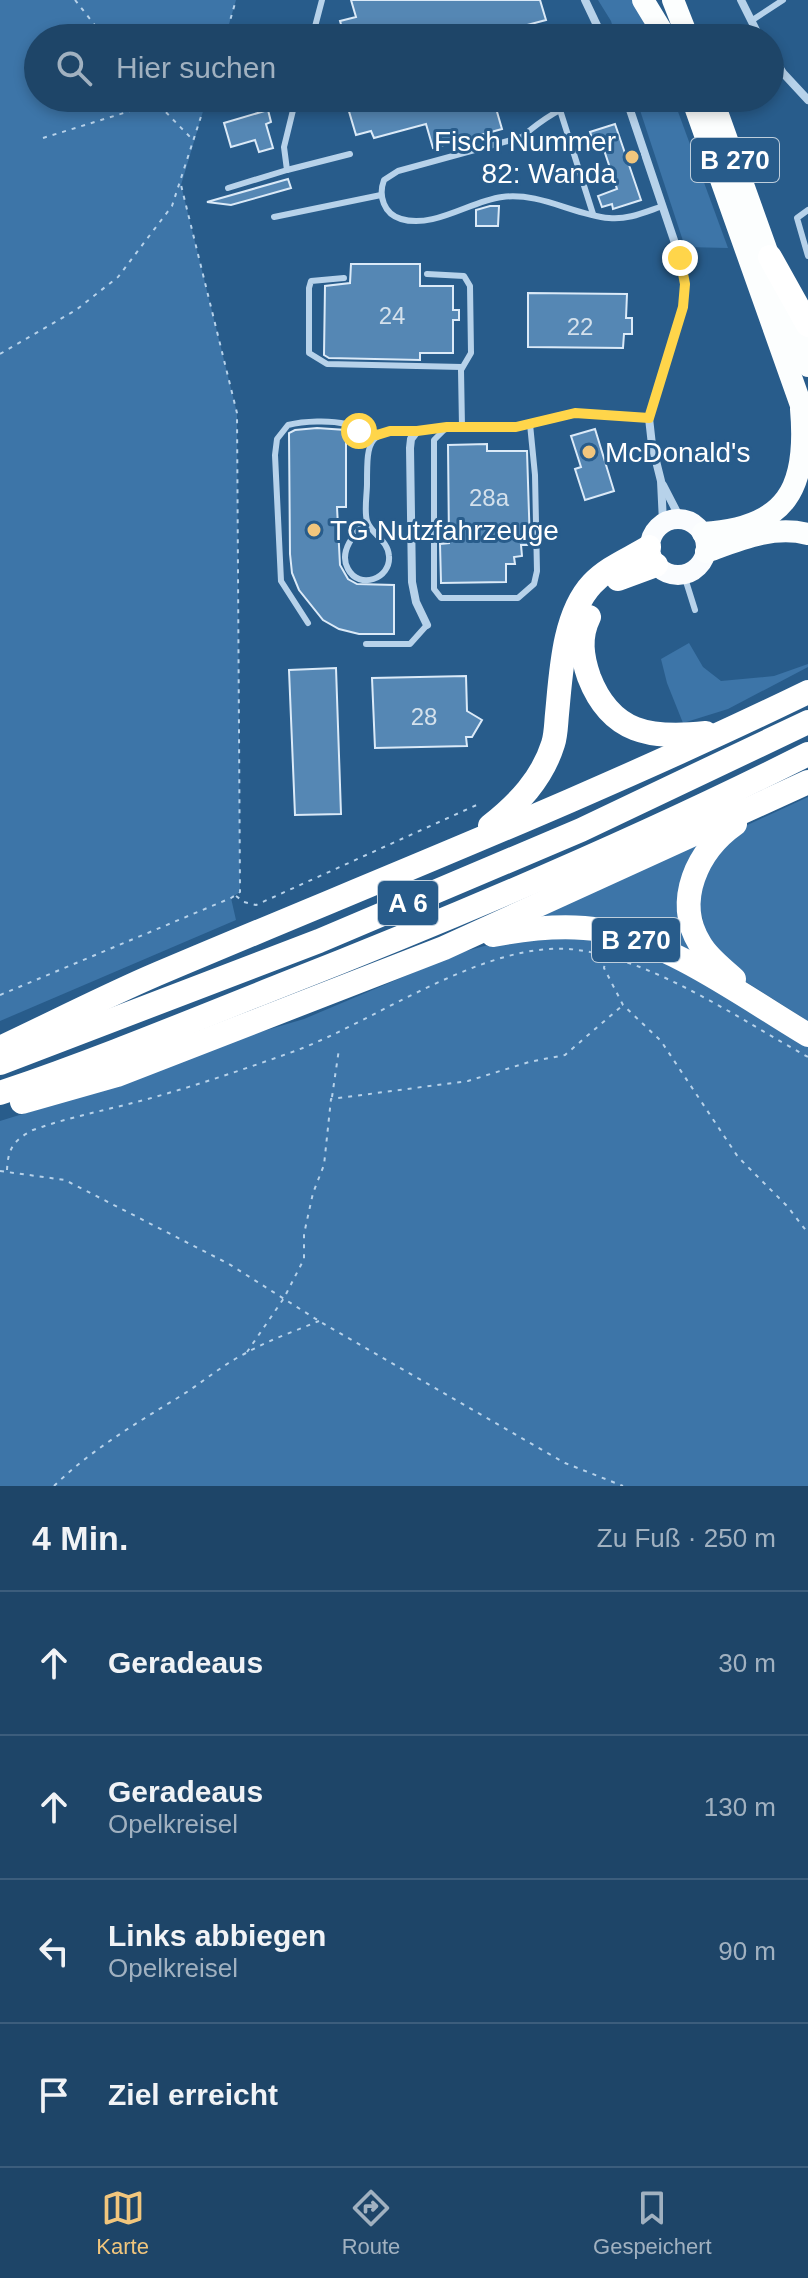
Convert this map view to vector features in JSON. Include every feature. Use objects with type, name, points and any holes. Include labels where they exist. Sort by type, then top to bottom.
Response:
[{"type":"highway","points":[[643,0],[658,24]]},
{"type":"highway","points":[[654,0],[662,24]]},
{"type":"highway","points":[[673,0],[682,24]]},
{"type":"highway","name":"B 270","points":[[697,112],[808,425]]},
{"type":"highway","name":"B 270","points":[[717,112],[808,366]]},
{"type":"highway","name":"B 270","points":[[770,257],[808,325]]},
{"type":"highway","points":[[705,542],[723,532],[759,522],[777,511],[789,497],[802,465],[800,400]]},
{"type":"highway","points":[[705,542],[789,531],[808,534]]},
{"type":"highway","points":[[653,556],[601,594],[583,630],[583,660],[598,698],[613,715],[632,728],[667,737],[729,731],[808,692]]},
{"type":"highway","name":"A 6","points":[[460,849],[513,808],[540,775],[554,743],[564,654],[577,606],[592,584],[617,564],[653,556]]},
{"type":"highway","name":"A 6","points":[[0,1063],[319,941],[581,830],[808,722]]},
{"type":"highway","name":"A 6","points":[[0,1048],[145,979],[460,849],[729,731]]},
{"type":"highway","name":"A 6","points":[[0,1093],[67,1070],[397,939],[597,853],[808,754]]},
{"type":"highway","points":[[0,1108],[117,1075],[444,948],[801,785]]},
{"type":"highway","points":[[801,785],[731,826],[706,850],[691,881],[689,903],[698,942],[712,960],[735,980],[808,1024]]},
{"type":"highway","name":"B 270","points":[[444,948],[531,928],[566,927],[626,936],[672,954],[808,1035]]},
{"type":"main road","points":[[671,520],[689,520],[705,542],[702,562],[684,575],[674,575],[653,556],[655,529],[671,520]]},
{"type":"street","points":[[585,0],[596,24]]},
{"type":"street","points":[[741,0],[753,24]]},
{"type":"street","points":[[784,74],[808,100]]},
{"type":"street","points":[[631,112],[680,258],[685,284],[683,307],[649,418],[652,445],[671,520]]},
{"type":"street","points":[[427,625],[416,602],[412,582],[410,448],[411,439],[417,431],[447,427],[516,427],[575,413],[649,418]]},
{"type":"street","points":[[661,481],[671,520]]},
{"type":"lane","points":[[316,24],[322,0]]},
{"type":"lane","points":[[751,21],[783,0]]},
{"type":"lane","points":[[287,170],[284,147],[293,112]]},
{"type":"lane","points":[[556,112],[537,123],[522,137],[398,171],[384,180],[383,204],[398,219],[412,221],[439,217],[466,206],[503,197],[548,201],[608,218],[627,218],[663,206]]},
{"type":"lane","points":[[561,112],[593,214]]},
{"type":"lane","points":[[228,188],[350,154]]},
{"type":"lane","points":[[274,217],[381,195]]},
{"type":"lane","points":[[808,210],[797,218],[808,256]]},
{"type":"lane","points":[[427,274],[464,276],[468,280],[471,353],[462,367],[462,427]]},
{"type":"lane","points":[[344,278],[311,281],[309,353],[317,360],[327,364],[462,367]]},
{"type":"lane","points":[[308,623],[281,581],[275,455],[277,439],[288,425],[297,423],[347,424],[377,435],[390,431],[417,431]]},
{"type":"lane","points":[[447,427],[434,440],[434,589],[441,598],[518,598],[534,584],[537,571],[535,475],[530,424]]},
{"type":"lane","points":[[367,521],[353,535],[345,556],[347,567],[353,575],[373,580],[387,570],[390,559],[388,549],[367,521],[367,449],[377,435]]},
{"type":"lane","points":[[684,575],[695,610]]},
{"type":"lane","points":[[366,644],[410,644],[427,625]]},
{"type":"path","points":[[75,0],[94,24]]},
{"type":"path","points":[[229,24],[236,0]]},
{"type":"path","points":[[43,138],[127,112]]},
{"type":"path","points":[[165,112],[194,141]]},
{"type":"path","points":[[0,354],[76,310],[118,277],[172,206],[203,112]]},
{"type":"path","points":[[0,995],[240,892],[237,413],[181,185]]},
{"type":"path","points":[[236,895],[244,902],[256,905],[481,803]]},
{"type":"path","points":[[7,1170],[11,1147],[22,1135],[33,1130],[213,1080],[299,1049],[486,962],[542,950],[574,949],[639,966],[808,1057]]},
{"type":"path","points":[[606,955],[604,968],[623,1005],[661,1041],[738,1157],[787,1206],[808,1233]]},
{"type":"path","points":[[331,1099],[468,1081],[529,1062],[565,1055],[623,1005]]},
{"type":"path","points":[[247,1352],[284,1298],[304,1259],[304,1234],[313,1193],[324,1165],[339,1049]]},
{"type":"path","points":[[0,1171],[65,1180],[229,1264],[319,1321],[394,1361],[565,1463],[623,1486]]},
{"type":"path","points":[[54,1486],[76,1465],[131,1425],[247,1352],[319,1321]]},
{"type":"shaded area","points":[[0,0],[236,0],[229,24],[24,24],[24,112],[203,112],[181,185],[237,413],[240,892],[231,898],[236,920],[0,1021]]},
{"type":"shaded area","points":[[598,0],[635,0],[644,24],[612,24]]},
{"type":"shaded area","points":[[641,112],[678,112],[728,248],[685,247]]},
{"type":"shaded area","points":[[689,643],[703,667],[721,681],[774,676],[808,664],[808,667],[728,709],[683,723],[661,659]]},
{"type":"shaded area","points":[[808,797],[808,1021],[735,975],[708,943],[699,903],[707,864],[743,827]]},
{"type":"shaded area","points":[[699,841],[697,956],[518,924]]},
{"type":"shaded area","points":[[533,933],[625,941],[808,1041],[808,1486],[0,1486],[0,1121],[123,1083],[233,1040],[304,1019],[462,952]]},
{"type":"building","points":[[351,0],[540,0],[546,20],[531,24],[341,24],[340,21],[356,17]]},
{"type":"building","points":[[268,112],[271,122],[266,124],[273,148],[259,152],[255,140],[231,147],[224,123]]},
{"type":"building","points":[[349,112],[497,112],[502,129],[433,148],[426,124],[374,138],[371,131],[356,135]]},
{"type":"building","points":[[615,124],[641,200],[613,209],[612,204],[602,207],[598,196],[617,189],[602,144],[595,146],[590,132]]},
{"type":"building","points":[[288,179],[291,188],[231,205],[207,202]]},
{"type":"building","points":[[499,206],[498,226],[476,226],[476,210]]},
{"type":"building","points":[[351,264],[420,264],[420,286],[453,286],[453,310],[459,310],[459,320],[453,320],[453,353],[420,353],[420,360],[329,358],[324,355],[325,286],[350,283]]},
{"type":"building","points":[[528,293],[627,294],[626,318],[632,318],[632,334],[624,334],[623,348],[528,347]]},
{"type":"building","name":"TG Nutzfahrzeuge","points":[[317,428],[346,430],[346,507],[337,507],[340,565],[348,579],[357,584],[394,585],[394,634],[359,634],[339,629],[323,620],[299,590],[292,573],[289,433]]},
{"type":"building","name":"McDonald's","points":[[595,429],[614,491],[585,500],[575,469],[581,467],[571,436]]},
{"type":"building","points":[[487,444],[487,451],[527,451],[530,545],[521,545],[522,556],[514,557],[515,564],[506,564],[506,582],[441,583],[440,544],[449,543],[448,445]]},
{"type":"building","points":[[336,668],[341,814],[295,815],[289,670]]},
{"type":"building","points":[[466,676],[467,711],[482,720],[472,737],[466,737],[467,746],[375,748],[372,678]]},
{"type":"place","name":"Fisch Nummer 82: Wanda","points":[[632,157]]},
{"type":"place","name":"McDonald's","points":[[589,452]]},
{"type":"place","name":"TG Nutzfahrzeuge","points":[[314,530]]},
{"type":"route","points":[[359,431],[377,435],[427,428],[516,427],[575,413],[649,418],[683,307],[685,284],[680,258]]}]
